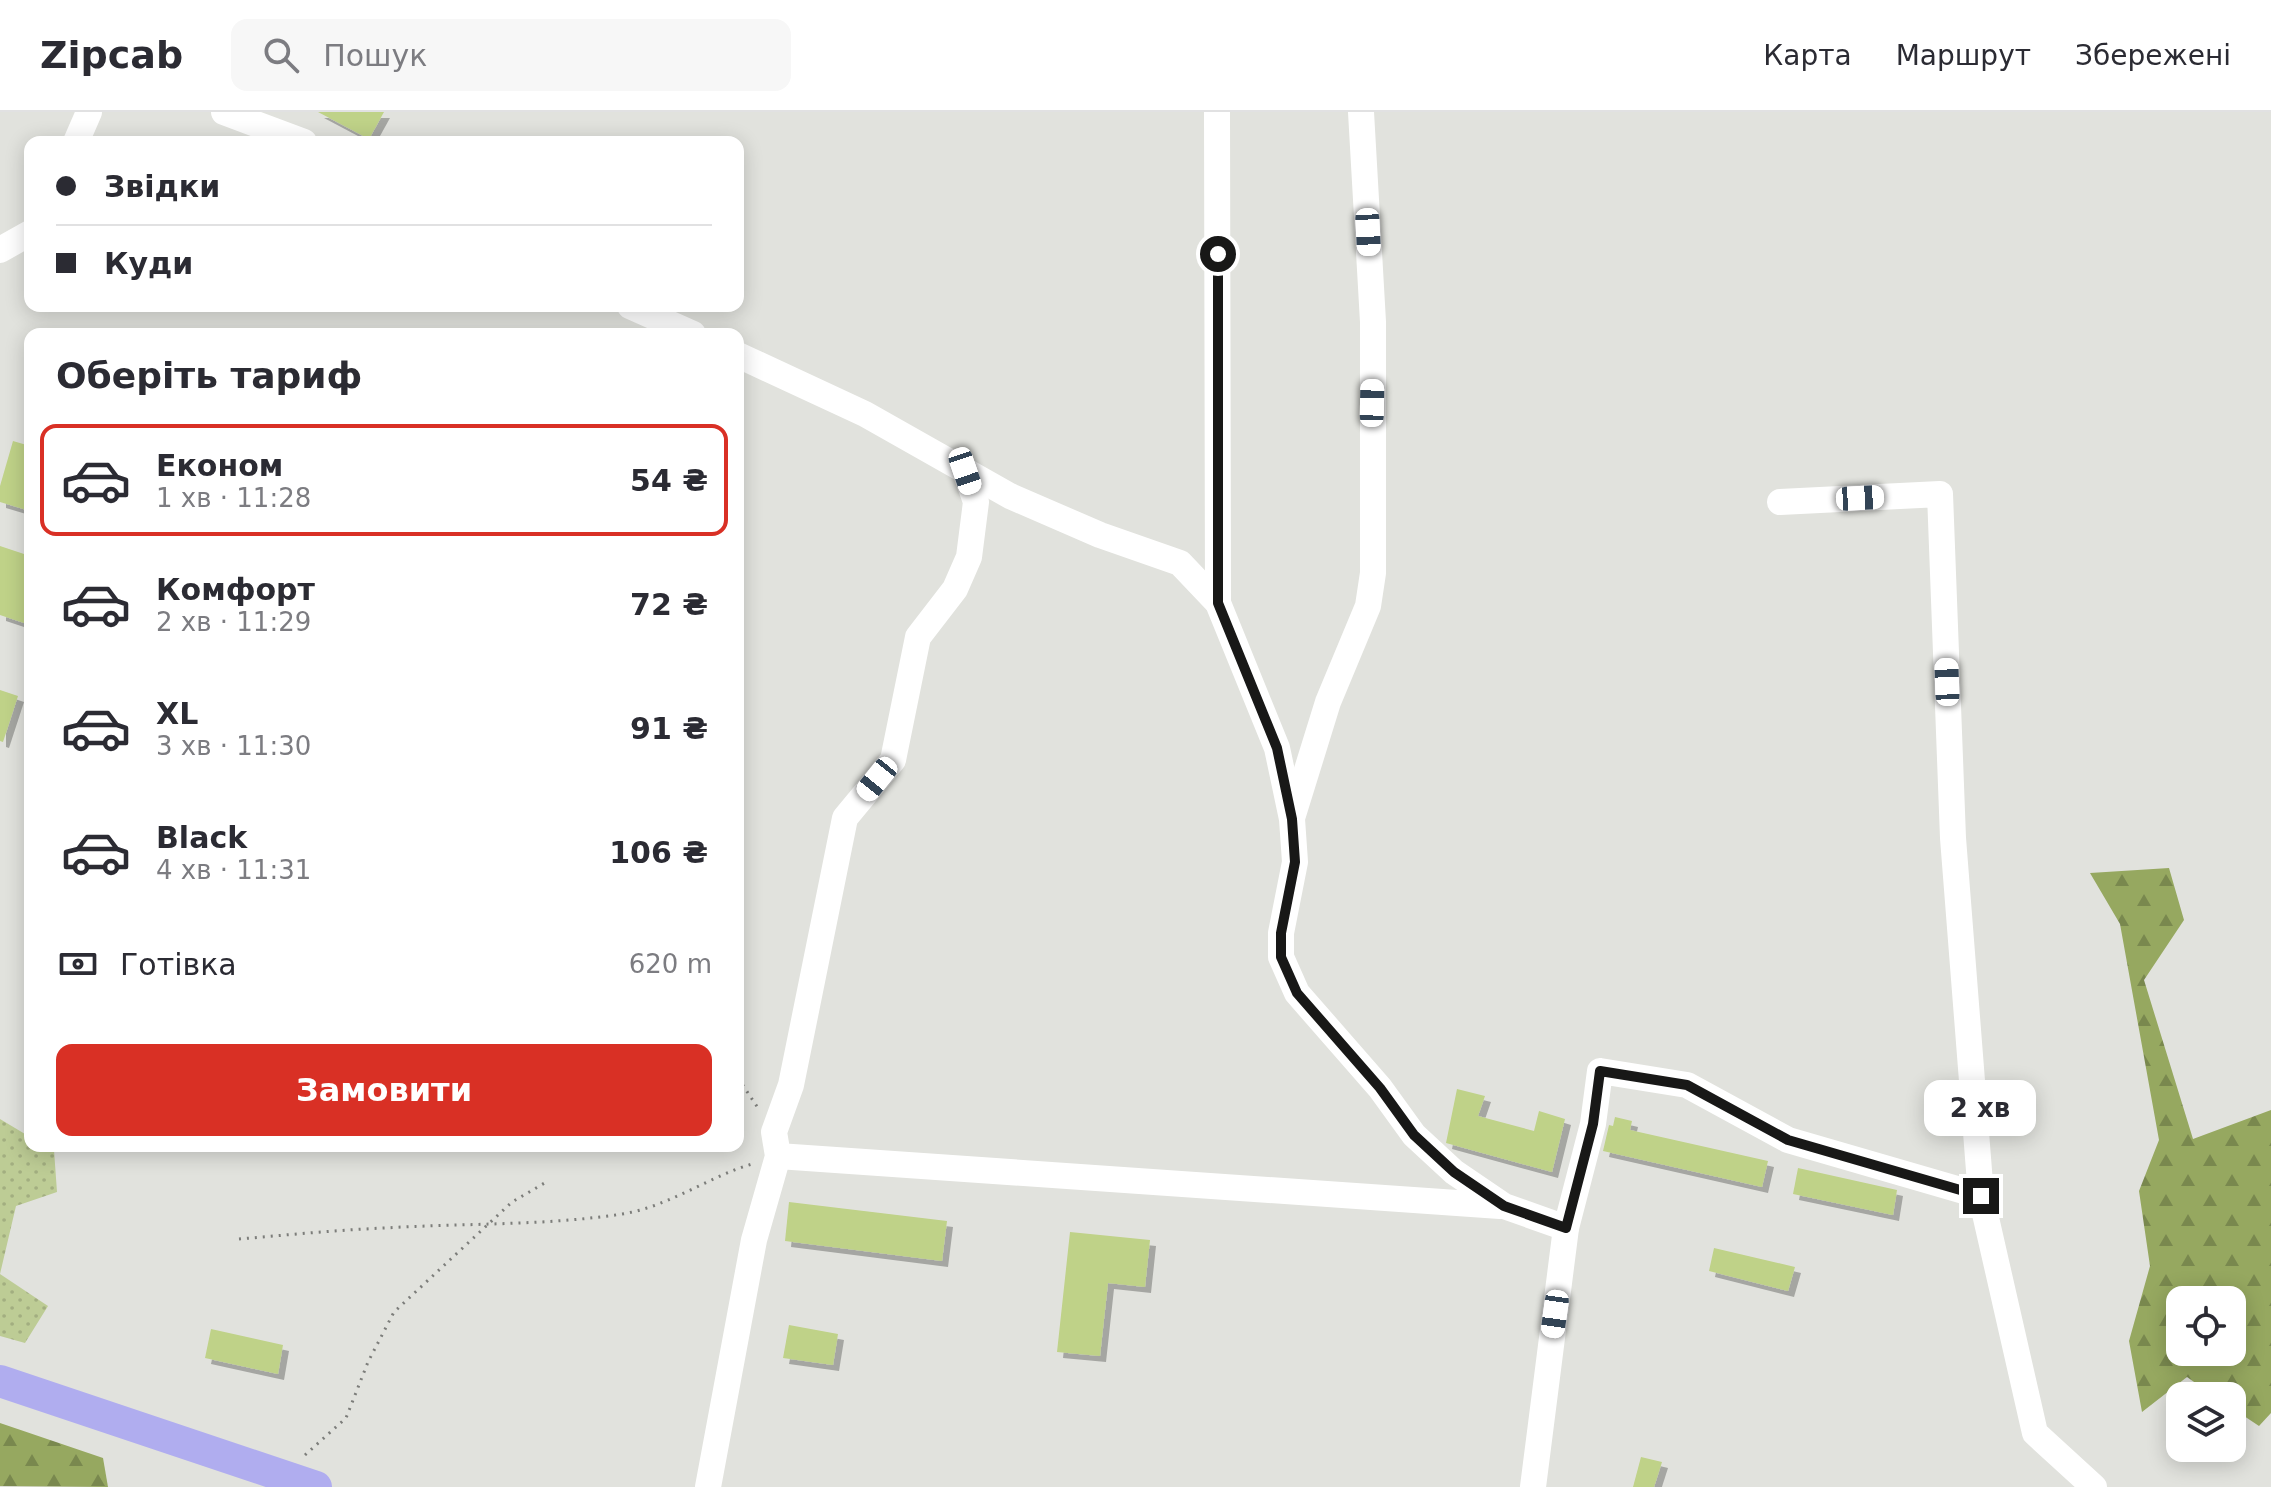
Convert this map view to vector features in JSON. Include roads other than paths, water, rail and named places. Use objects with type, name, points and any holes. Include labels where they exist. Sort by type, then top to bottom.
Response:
[{"type":"main road","points":[[0,1381],[316,1487]]},
{"type":"street","points":[[79,136],[89,112]]},
{"type":"street","points":[[224,112],[288,136]]},
{"type":"street","points":[[1217,112],[1218,603]]},
{"type":"street","points":[[1292,819],[1328,702],[1368,606],[1373,573],[1373,322],[1361,112]]},
{"type":"street","points":[[0,250],[24,236]]},
{"type":"street","points":[[644,312],[680,328]]},
{"type":"street","points":[[744,358],[865,414],[1036,507],[1100,535],[1180,563],[1218,603],[1277,748],[1292,819],[1295,862],[1281,933],[1281,957],[1297,993],[1380,1088],[1414,1135],[1454,1172],[1504,1206]]},
{"type":"street","points":[[708,1487],[754,1240],[791,1085],[845,818],[893,760],[918,637],[955,589],[969,557],[976,502],[965,471]]},
{"type":"street","points":[[1780,502],[1940,494],[1953,838],[1981,1196],[2035,1433],[2094,1487]]},
{"type":"street","points":[[1533,1487],[1566,1228],[1593,1124],[1600,1071],[1687,1085],[1788,1140],[1981,1196]]},
{"type":"street","points":[[776,1144],[1504,1206],[1566,1228]]}]
